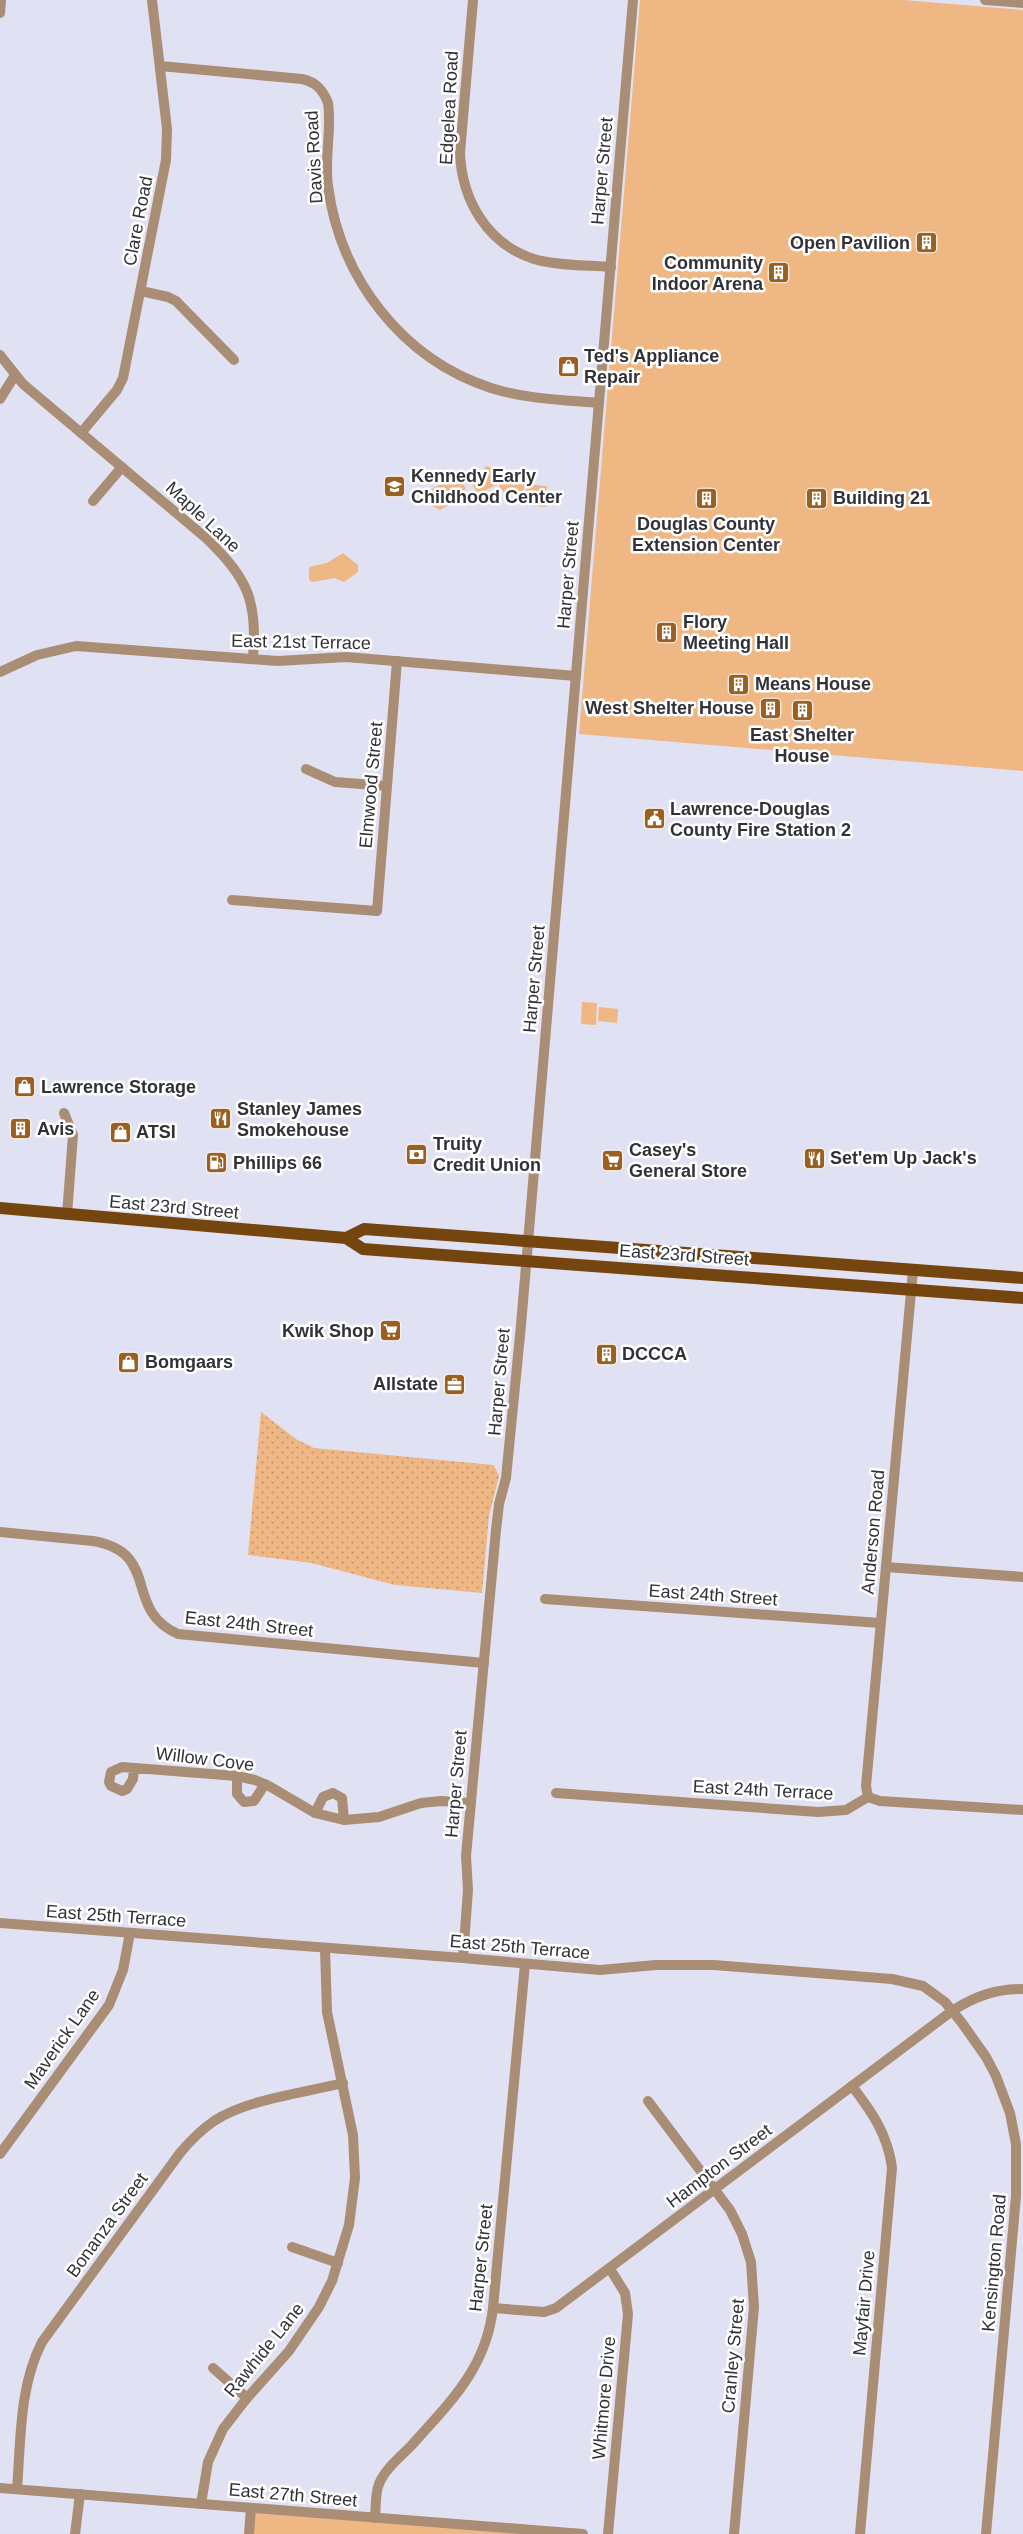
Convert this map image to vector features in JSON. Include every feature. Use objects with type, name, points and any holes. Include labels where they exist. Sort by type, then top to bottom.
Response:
[{"type":"main road","name":"East 23rd Street","points":[[0,1208],[346,1238],[363,1249],[1023,1298]]},
{"type":"main road","name":"East 23rd Street","points":[[346,1238],[364,1229],[1023,1278]]},
{"type":"street","points":[[0,13],[1,0]]},
{"type":"street","name":"Clare Road","points":[[82,433],[116,390],[123,378],[166,160],[167,129],[152,0]]},
{"type":"street","name":"Edgelea Road","points":[[472,0],[460,153],[461,170],[472,207],[492,233],[518,252],[544,261],[610,267]]},
{"type":"street","name":"Harper Street","points":[[463,1958],[468,1890],[466,1856],[496,1530],[508,1459],[527,1261],[633,0]]},
{"type":"street","points":[[985,0],[1023,3]]},
{"type":"street","name":"Davis Road","points":[[160,66],[302,79],[316,85],[324,92],[328,103],[328,186],[339,234],[345,253],[366,292],[390,324],[423,353],[466,379],[490,388],[531,397],[599,403]]},
{"type":"street","points":[[141,291],[168,297],[176,302],[234,360]]},
{"type":"street","name":"Maple Lane","points":[[0,355],[14,375],[206,538],[238,574],[248,594],[254,616],[253,659]]},
{"type":"street","points":[[0,399],[14,375]]},
{"type":"street","points":[[93,501],[122,467]]},
{"type":"street","name":"East 21st Terrace","points":[[0,672],[36,655],[76,646],[278,661],[346,657],[576,676]]},
{"type":"street","name":"Elmwood Street","points":[[232,900],[377,911],[398,661]]},
{"type":"street","points":[[306,769],[335,782],[387,786]]},
{"type":"street","points":[[64,1113],[73,1135],[67,1214]]},
{"type":"street","name":"Anderson Road","points":[[868,1797],[866,1786],[913,1270]]},
{"type":"street","name":"East 24th Street","points":[[0,1532],[93,1541],[121,1550],[136,1568],[151,1614],[161,1624],[178,1634],[484,1663]]},
{"type":"street","points":[[886,1567],[1023,1577]]},
{"type":"street","name":"East 24th Street","points":[[544,1599],[880,1623]]},
{"type":"street","name":"Willow Cove","points":[[134,1768],[237,1776],[265,1784],[315,1813],[344,1820],[379,1817],[421,1803],[441,1801],[471,1803]]},
{"type":"street","points":[[237,1776],[237,1794],[244,1802],[254,1802],[265,1784]]},
{"type":"street","points":[[315,1813],[323,1797],[333,1793],[342,1798],[344,1820]]},
{"type":"street","name":"East 24th Terrace","points":[[556,1793],[818,1812],[846,1810],[868,1797]]},
{"type":"street","points":[[868,1797],[880,1801],[1023,1810]]},
{"type":"street","name":"East 25th Terrace","points":[[0,1923],[600,1970],[656,1965],[714,1964],[892,1978],[923,1986],[945,2002],[952,2011]]},
{"type":"street","name":"Maverick Lane","points":[[0,2154],[109,2005],[123,1970],[130,1933]]},
{"type":"street","name":"Rawhide Lane","points":[[201,2504],[203,2480],[215,2444],[223,2429],[247,2398],[304,2332],[332,2281],[349,2225],[355,2178],[353,2135],[327,2012],[325,1949]]},
{"type":"street","name":"Harper Street","points":[[375,2518],[377,2494],[385,2474],[458,2393],[476,2367],[487,2338],[493,2308],[525,1964]]},
{"type":"street","points":[[952,2011],[982,1995],[996,1990],[1023,1989]]},
{"type":"street","name":"Hampton Street","points":[[493,2308],[544,2312],[556,2308],[952,2011]]},
{"type":"street","name":"Kensington Road","points":[[952,2011],[975,2040],[996,2076],[1010,2114],[1017,2161],[1016,2196],[986,2534]]},
{"type":"street","name":"Bonanza Street","points":[[17,2490],[24,2399],[34,2357],[42,2342],[180,2153],[203,2129],[228,2113],[248,2106],[343,2083]]},
{"type":"street","name":"Mayfair Drive","points":[[852,2086],[870,2110],[885,2137],[892,2168],[860,2534]]},
{"type":"street","name":"Cranley Street","points":[[648,2101],[730,2210],[742,2234],[751,2262],[754,2292],[734,2534]]},
{"type":"street","points":[[292,2247],[338,2263]]},
{"type":"street","name":"Whitmore Drive","points":[[608,2534],[628,2314],[626,2293],[610,2269]]},
{"type":"street","points":[[212,2368],[247,2398]]},
{"type":"street","name":"East 27th Street","points":[[0,2488],[583,2534]]},
{"type":"street","points":[[75,2534],[80,2494]]},
{"type":"street","points":[[249,2534],[251,2508]]},
{"type":"shaded area","points":[[640,0],[903,0],[1023,10],[1023,771],[579,734]]},
{"type":"shaded area","points":[[486,466],[525,480],[523,496],[505,494],[498,484],[478,494],[470,481],[474,478],[470,472],[476,469],[481,474]]},
{"type":"shaded area","points":[[459,475],[466,489],[453,497],[455,501],[440,510],[429,504],[428,501],[433,488]]},
{"type":"shaded area","points":[[527,484],[547,486],[545,507],[525,505]]},
{"type":"shaded area","points":[[343,553],[358,565],[358,572],[344,582],[335,578],[312,582],[309,580],[309,567],[327,563]]},
{"type":"shaded area","points":[[582,1002],[597,1003],[596,1025],[581,1024]]},
{"type":"shaded area","points":[[599,1007],[618,1009],[617,1023],[598,1021]]},
{"type":"shaded area","points":[[261,1412],[296,1439],[314,1448],[494,1465],[499,1476],[489,1516],[482,1593],[395,1585],[311,1563],[248,1555]]},
{"type":"shaded area","points":[[251,2508],[583,2534],[249,2534]]},
{"type":"place","name":"Open Pavilion","points":[[926,243]]},
{"type":"place","name":"Community Indoor Arena","points":[[779,273]]},
{"type":"place","name":"Ted's Appliance Repair","points":[[568,366]]},
{"type":"place","name":"Kennedy Early Childhood Center","points":[[395,486]]},
{"type":"place","name":"Building 21","points":[[817,498]]},
{"type":"place","name":"Douglas County Extension Center","points":[[706,499]]},
{"type":"place","name":"Flory Meeting Hall","points":[[667,632]]},
{"type":"place","name":"Means House","points":[[739,684]]},
{"type":"place","name":"West Shelter House","points":[[770,708]]},
{"type":"place","name":"East Shelter House","points":[[802,710]]},
{"type":"place","name":"Lawrence-Douglas County Fire Station 2","points":[[654,819]]},
{"type":"place","name":"Lawrence Storage","points":[[25,1087]]},
{"type":"place","name":"Stanley James Smokehouse","points":[[221,1119]]},
{"type":"place","name":"Avis","points":[[21,1129]]},
{"type":"place","name":"ATSI","points":[[120,1132]]},
{"type":"place","name":"Truity Credit Union","points":[[417,1154]]},
{"type":"place","name":"Set'em Up Jack's","points":[[814,1158]]},
{"type":"place","name":"Casey's General Store","points":[[613,1160]]},
{"type":"place","name":"Phillips 66","points":[[217,1163]]},
{"type":"place","name":"Kwik Shop","points":[[390,1331]]},
{"type":"place","name":"DCCCA","points":[[606,1354]]},
{"type":"place","name":"Bomgaars","points":[[129,1362]]},
{"type":"place","name":"Allstate","points":[[454,1384]]}]
